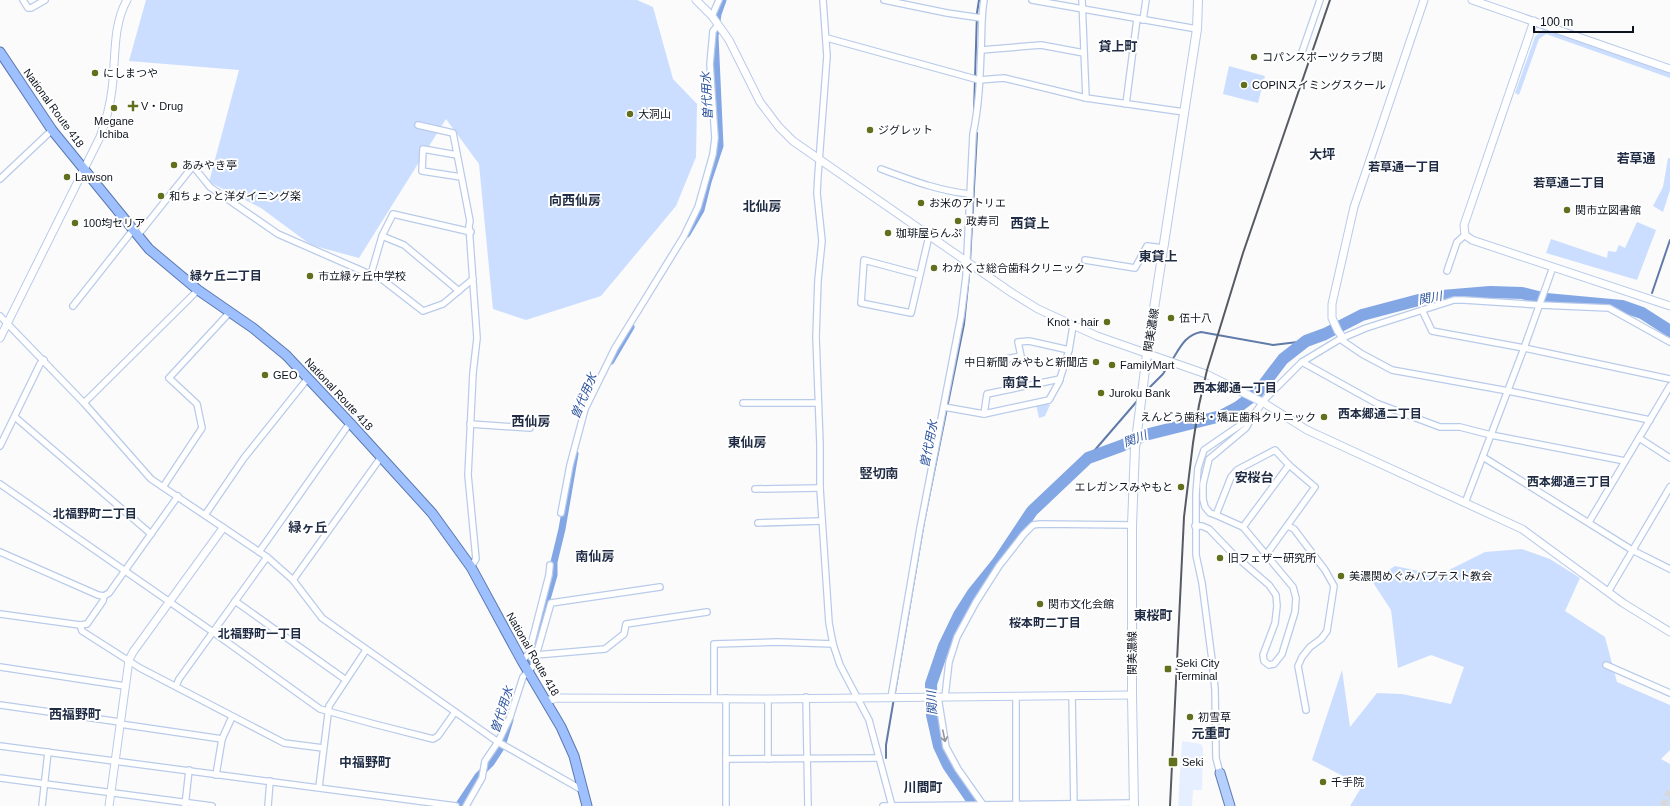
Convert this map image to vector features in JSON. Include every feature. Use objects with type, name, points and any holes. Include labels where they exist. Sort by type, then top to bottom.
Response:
[{"type":"highway","name":"National Route 418","points":[[0,52],[52,130],[150,250],[198,290],[253,328],[286,355],[352,424],[432,512],[471,567],[522,661],[561,727],[574,756],[587,806]]},
{"type":"main road","name":"関美濃線","points":[[1134,804],[1132,695],[1132,525],[1135,448],[1147,354],[1197,30],[1198,0]]},
{"type":"main road","points":[[1220,773],[1230,806]]},
{"type":"street","points":[[23,0],[28,8],[31,8],[45,0]]},
{"type":"street","points":[[0,338],[100,137],[108,113],[117,34],[127,0]]},
{"type":"street","points":[[696,0],[712,16],[729,40],[760,102],[779,127],[793,141],[965,262],[1038,310],[1074,326],[1147,354],[1206,374],[1264,403],[1307,430],[1522,529],[1623,603],[1670,632]]},
{"type":"street","points":[[712,16],[719,0]]},
{"type":"street","points":[[823,0],[827,38],[827,56],[817,193],[822,241],[818,280],[816,337],[821,521],[829,623],[833,644],[840,665],[856,698],[869,720],[891,806]]},
{"type":"street","points":[[884,0],[947,13],[981,18]]},
{"type":"street","points":[[891,698],[920,528],[961,316],[966,276],[965,262],[973,134],[978,111],[981,18],[984,0]]},
{"type":"street","points":[[1032,0],[1197,30]]},
{"type":"street","points":[[1082,0],[1086,98]]},
{"type":"street","points":[[1126,104],[1140,19],[1146,0]]},
{"type":"street","points":[[1302,52],[1320,0]]},
{"type":"street","points":[[1424,0],[1354,207],[1332,304],[1332,318],[1341,339],[1362,354],[1392,370],[1508,391],[1650,420]]},
{"type":"street","points":[[1472,0],[1670,69]]},
{"type":"street","points":[[1534,21],[1464,225],[1465,235],[1472,240],[1670,306]]},
{"type":"street","points":[[561,513],[579,427],[588,402],[615,348],[684,236],[698,207],[713,154],[715,138],[710,64],[713,31],[718,24]]},
{"type":"street","points":[[827,38],[979,80],[1004,78],[1086,98],[1184,112]]},
{"type":"street","points":[[981,50],[1041,45],[1084,53]]},
{"type":"street","points":[[418,125],[453,133],[470,221],[469,226],[471,232],[477,338],[473,373],[468,475],[470,510],[476,559],[471,567]]},
{"type":"street","points":[[0,179],[52,130]]},
{"type":"street","points":[[457,155],[423,149],[422,171],[461,177]]},
{"type":"street","points":[[73,306],[193,166],[210,187],[278,234],[383,280],[423,311],[443,304],[473,279]]},
{"type":"street","points":[[881,169],[928,186],[952,192],[970,194]]},
{"type":"street","points":[[371,274],[382,236],[393,214],[471,232]]},
{"type":"street","points":[[1447,271],[1457,242],[1465,235]]},
{"type":"street","points":[[382,236],[404,245],[459,291]]},
{"type":"street","points":[[920,275],[864,260],[861,303],[911,313],[920,275],[929,236]]},
{"type":"street","points":[[1085,260],[1135,268],[1147,246],[1164,248]]},
{"type":"street","points":[[1465,503],[1492,435],[1553,267]]},
{"type":"street","points":[[84,403],[198,290]]},
{"type":"street","points":[[1195,526],[1202,526],[1209,529],[1234,555],[1270,585],[1276,595],[1277,606],[1275,623],[1263,655],[1264,661],[1269,664],[1274,664],[1282,654],[1295,612],[1296,598],[1293,587],[1243,527],[1210,513],[1205,507],[1203,499],[1203,484],[1209,459],[1246,428],[1266,398],[1302,362],[1341,339],[1454,300],[1609,308],[1670,342]]},
{"type":"street","points":[[1422,310],[1432,331],[1524,348],[1670,379]]},
{"type":"street","points":[[163,487],[202,428],[197,404],[169,378],[230,312]]},
{"type":"street","points":[[0,316],[44,360],[151,478],[267,557],[293,580],[322,618],[498,742],[584,791]]},
{"type":"street","points":[[944,407],[984,414],[1049,400],[1060,379],[1069,350],[1074,326]]},
{"type":"street","points":[[985,363],[1021,356],[1018,342],[1029,341],[1069,350]]},
{"type":"street","points":[[0,446],[40,364],[44,360]]},
{"type":"street","points":[[1302,362],[1376,404],[1440,426],[1460,427],[1492,435],[1625,461]]},
{"type":"street","points":[[205,515],[244,458],[308,378]]},
{"type":"street","points":[[984,414],[987,394],[1060,379]]},
{"type":"street","points":[[1589,522],[1670,386]]},
{"type":"street","points":[[743,403],[818,403]]},
{"type":"street","points":[[15,417],[151,534]]},
{"type":"street","points":[[1220,773],[1216,758],[1215,689],[1212,660],[1202,582],[1196,555],[1195,526],[1198,468],[1204,450],[1252,417]]},
{"type":"street","points":[[259,552],[347,427],[352,424]]},
{"type":"street","points":[[470,424],[530,428]]},
{"type":"street","points":[[1639,438],[1670,458]]},
{"type":"street","points":[[1216,515],[1231,477],[1236,470],[1275,450],[1288,465],[1315,487],[1288,526],[1266,554]]},
{"type":"street","points":[[1483,457],[1632,550],[1670,569]]},
{"type":"street","points":[[293,580],[379,460],[382,458]]},
{"type":"street","points":[[1243,527],[1288,465]]},
{"type":"street","points":[[0,484],[213,632],[320,709],[433,739],[438,736],[455,712]]},
{"type":"street","points":[[1608,592],[1670,487]]},
{"type":"street","points":[[755,489],[820,488]]},
{"type":"street","points":[[0,552],[98,595],[104,596],[109,593],[178,496]]},
{"type":"street","points":[[758,523],[821,521]]},
{"type":"street","points":[[983,805],[958,769],[946,747],[941,697],[949,662],[957,637],[976,602],[999,566],[1033,525],[1132,525]]},
{"type":"street","points":[[1288,526],[1294,529],[1325,570],[1334,586],[1327,631],[1310,647],[1302,657],[1298,666],[1306,710]]},
{"type":"street","points":[[110,806],[129,660],[133,652],[223,528]]},
{"type":"street","points":[[176,686],[179,679],[267,557]]},
{"type":"street","points":[[522,661],[529,653],[550,575],[550,565]]},
{"type":"street","points":[[466,806],[482,778],[485,761],[498,742],[510,718],[523,677],[533,666],[551,603],[660,587]]},
{"type":"street","points":[[0,614],[80,626],[87,624],[103,601],[104,596]]},
{"type":"street","points":[[235,601],[346,680]]},
{"type":"street","points":[[536,654],[605,649],[624,634],[626,624],[708,612]]},
{"type":"street","points":[[80,626],[82,631],[140,668],[284,743],[323,748]]},
{"type":"street","points":[[714,698],[714,644],[778,642],[833,644]]},
{"type":"street","points":[[319,787],[329,706],[366,650]]},
{"type":"street","points":[[1606,665],[1670,693]]},
{"type":"street","points":[[0,667],[125,686]]},
{"type":"street","points":[[1072,695],[1074,805]]},
{"type":"street","points":[[546,701],[558,698],[891,698],[1132,695]]},
{"type":"street","points":[[1016,696],[1016,804]]},
{"type":"street","points":[[806,697],[808,806]]},
{"type":"street","points":[[726,698],[726,806]]},
{"type":"street","points":[[768,698],[768,759]]},
{"type":"street","points":[[0,705],[222,739]]},
{"type":"street","points":[[216,775],[222,739],[232,716]]},
{"type":"street","points":[[0,746],[456,806]]},
{"type":"street","points":[[42,806],[48,752]]},
{"type":"street","points":[[726,759],[879,758]]},
{"type":"street","points":[[185,804],[189,770]]},
{"type":"street","points":[[0,778],[185,804],[212,806]]},
{"type":"street","points":[[268,806],[270,781]]},
{"type":"street","points":[[883,806],[965,804],[1134,804]]},
{"type":"shaded area","points":[[146,0],[637,0],[653,7],[673,79],[697,104],[696,157],[676,206],[601,296],[526,320],[493,309],[479,164],[446,119],[359,258],[311,245],[261,208],[209,182],[239,70],[129,61]]},
{"type":"shaded area","points":[[1546,28],[1670,72],[1670,78],[1546,34],[1539,39],[1519,95],[1515,93],[1535,37]]},
{"type":"shaded area","name":"COPINスイミングスクール","points":[[1229,66],[1265,76],[1258,103],[1223,94]]},
{"type":"shaded area","points":[[1668,158],[1670,158],[1670,190],[1663,212],[1653,206],[1663,187]]},
{"type":"shaded area","points":[[1637,222],[1656,230],[1637,280],[1546,253],[1551,239],[1607,258],[1608,251],[1616,252],[1619,245],[1625,248]]},
{"type":"shaded area","points":[[1045,403],[1050,405],[1045,416],[1039,418],[1036,404]]},
{"type":"shaded area","points":[[1522,549],[1550,559],[1580,578],[1565,611],[1605,637],[1617,682],[1670,705],[1670,750],[1661,759],[1670,764],[1670,806],[1350,806],[1362,786],[1312,760],[1342,670],[1350,727],[1377,693],[1402,694],[1451,704],[1464,667],[1431,655],[1398,668],[1391,610],[1372,581],[1395,566],[1439,575],[1485,552]]},
{"type":"shaded area","points":[[1182,741],[1201,744],[1203,748],[1202,790],[1193,790],[1192,806],[1178,806]]},
{"type":"waterway","name":"曽代用水","points":[[687,234],[701,210],[708,182],[720,146],[715,36],[718,14],[723,0]]},
{"type":"waterway","name":"曽代用水","points":[[974,112],[977,13],[979,0]]},
{"type":"waterway","name":"曽代用水","points":[[970,261],[977,133]]},
{"type":"waterway","points":[[1652,293],[1670,240]]},
{"type":"waterway","name":"曽代用水","points":[[886,758],[886,745],[924,522],[964,324],[970,266]]},
{"type":"waterway","name":"関川","points":[[979,806],[970,797],[948,765],[939,746],[932,715],[931,684],[944,646],[959,615],[973,593],[998,562],[1032,511],[1088,458],[1121,446],[1145,435],[1221,416],[1238,407],[1258,392],[1283,359],[1306,341],[1325,334],[1362,315],[1430,297],[1490,292],[1522,293],[1546,299],[1622,306],[1642,313],[1670,331]]},
{"type":"waterway","name":"曽代用水","points":[[611,361],[631,327]]},
{"type":"waterway","points":[[1172,360],[1187,339],[1201,332],[1273,345],[1306,341]]},
{"type":"waterway","points":[[1145,392],[1163,374],[1169,364]]},
{"type":"waterway","points":[[1088,458],[1138,400]]},
{"type":"waterway","name":"曽代用水","points":[[526,672],[554,575],[554,562],[562,529],[575,454]]},
{"type":"waterway","name":"曽代用水","points":[[458,806],[478,776],[491,763],[502,746],[510,720]]},
{"type":"tunnel","points":[[1663,806],[1670,791]]},
{"type":"railway","points":[[1170,806],[1184,517],[1199,405],[1207,370],[1243,253],[1330,0]]},
{"type":"place","name":"コパンスポーツクラブ関","points":[[1254,57]]},
{"type":"place","name":"にしまつや","points":[[95,73]]},
{"type":"place","name":"COPINスイミングスクール","points":[[1244,85]]},
{"type":"place","name":"V・Drug","points":[[133,106]]},
{"type":"place","name":"Megane Ichiba","points":[[114,108]]},
{"type":"place","name":"大洞山","points":[[630,114]]},
{"type":"place","name":"ジグレット","points":[[870,130]]},
{"type":"place","name":"あみやき亭","points":[[174,165]]},
{"type":"place","name":"Lawson","points":[[67,177]]},
{"type":"place","name":"和ちょっと洋ダイニング楽","points":[[161,196]]},
{"type":"place","name":"お米のアトリエ","points":[[921,203]]},
{"type":"place","name":"関市立図書館","points":[[1567,210]]},
{"type":"place","name":"政寿司","points":[[958,221]]},
{"type":"place","name":"100均セリア","points":[[75,223]]},
{"type":"place","name":"珈琲屋らんぷ","points":[[888,233]]},
{"type":"place","name":"わかくさ総合歯科クリニック","points":[[934,268]]},
{"type":"place","name":"市立緑ヶ丘中学校","points":[[310,276]]},
{"type":"place","name":"伍十八","points":[[1171,318]]},
{"type":"place","name":"Knot・hair","points":[[1107,322]]},
{"type":"place","name":"中日新聞 みやもと新聞店","points":[[1096,362]]},
{"type":"place","name":"FamilyMart","points":[[1112,365]]},
{"type":"place","name":"GEO","points":[[265,375]]},
{"type":"place","name":"Juroku Bank","points":[[1101,393]]},
{"type":"place","name":"えんどう歯科・矯正歯科クリニック","points":[[1324,417]]},
{"type":"place","name":"エレガンスみやもと","points":[[1181,487]]},
{"type":"place","name":"旧フェザー研究所","points":[[1220,558]]},
{"type":"place","name":"美濃関めぐみバプテスト教会","points":[[1341,576]]},
{"type":"place","name":"関市文化会館","points":[[1040,604]]},
{"type":"place","name":"Seki City Terminal","points":[[1168,669]]},
{"type":"place","name":"初雪草","points":[[1190,717]]},
{"type":"place","name":"Seki","points":[[1173,762]]},
{"type":"place","name":"千手院","points":[[1323,782]]},
{"type":"district","name":"貸上町","points":[[1118,46]]},
{"type":"district","name":"大坪","points":[[1322,154]]},
{"type":"district","name":"若草通","points":[[1636,158]]},
{"type":"district","name":"若草通一丁目","points":[[1404,167]]},
{"type":"district","name":"若草通二丁目","points":[[1569,183]]},
{"type":"district","name":"向西仙房","points":[[575,200]]},
{"type":"district","name":"北仙房","points":[[762,206]]},
{"type":"district","name":"西貸上","points":[[1030,223]]},
{"type":"district","name":"東貸上","points":[[1158,256]]},
{"type":"district","name":"緑ケ丘二丁目","points":[[226,276]]},
{"type":"district","name":"南貸上","points":[[1022,382]]},
{"type":"district","name":"西本郷通一丁目","points":[[1235,388]]},
{"type":"district","name":"西本郷通二丁目","points":[[1380,414]]},
{"type":"district","name":"西仙房","points":[[531,421]]},
{"type":"district","name":"東仙房","points":[[747,442]]},
{"type":"district","name":"竪切南","points":[[879,473]]},
{"type":"district","name":"安桜台","points":[[1254,477]]},
{"type":"district","name":"西本郷通三丁目","points":[[1569,482]]},
{"type":"district","name":"北福野町二丁目","points":[[95,514]]},
{"type":"district","name":"緑ヶ丘","points":[[308,527]]},
{"type":"district","name":"南仙房","points":[[595,556]]},
{"type":"district","name":"東桜町","points":[[1153,615]]},
{"type":"district","name":"桜本町二丁目","points":[[1045,623]]},
{"type":"district","name":"北福野町一丁目","points":[[260,634]]},
{"type":"district","name":"西福野町","points":[[75,714]]},
{"type":"district","name":"元重町","points":[[1211,733]]},
{"type":"district","name":"中福野町","points":[[365,762]]},
{"type":"district","name":"川間町","points":[[923,787]]}]
